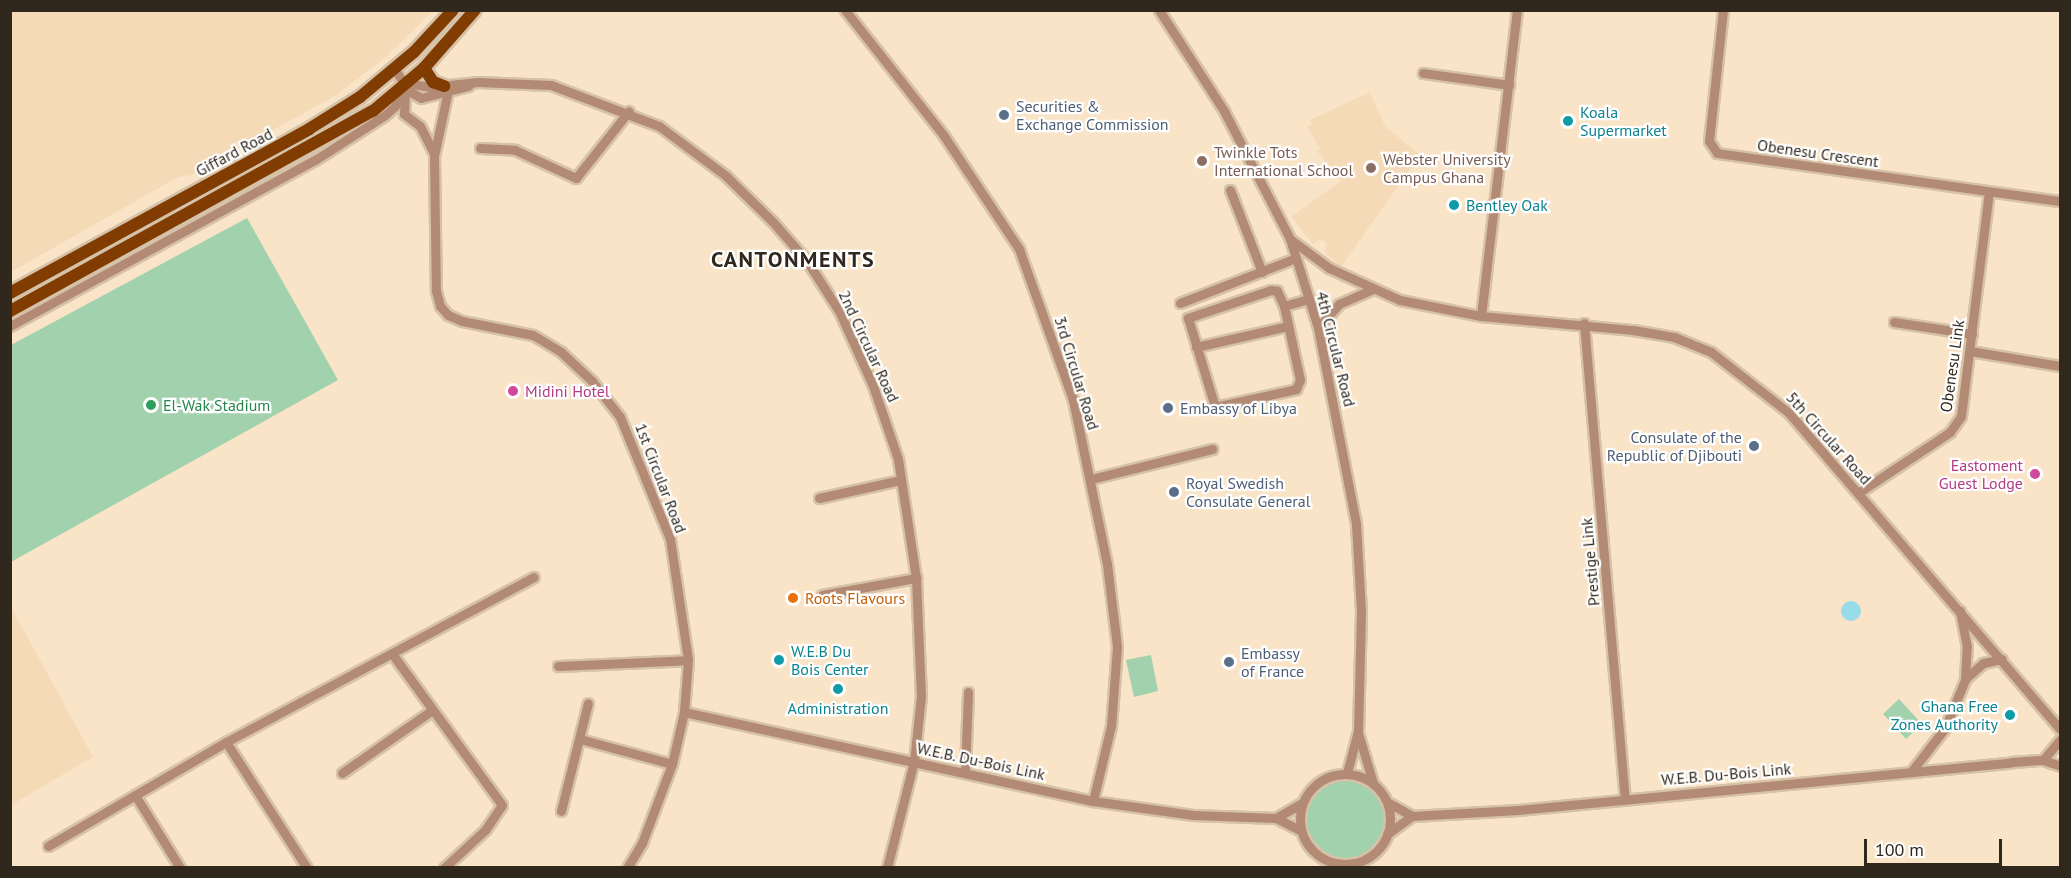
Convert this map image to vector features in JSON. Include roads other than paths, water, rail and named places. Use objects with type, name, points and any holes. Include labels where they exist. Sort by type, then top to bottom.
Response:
[{"type":"main road","name":"Giffard Road","points":[[10,293],[309,129],[360,97],[394,68],[453,10]]},
{"type":"main road","name":"Giffard Road","points":[[10,311],[342,131],[408,83],[475,10]]},
{"type":"main road","points":[[424,68],[433,82],[445,90]]},
{"type":"street","name":"3rd Circular Road","points":[[845,10],[944,136],[1019,249],[1073,400],[1107,564],[1117,646],[1111,726],[1093,801]]},
{"type":"street","name":"4th Circular Road","points":[[1160,10],[1224,111],[1290,239],[1318,328],[1356,524],[1361,611],[1358,730],[1347,773]]},
{"type":"street","points":[[1481,316],[1517,10]]},
{"type":"street","name":"Obenesu Crescent","points":[[1723,10],[1709,141],[1717,153],[2061,201]]},
{"type":"street","points":[[394,68],[408,83],[404,114],[426,134],[434,156]]},
{"type":"street","points":[[1423,73],[1509,86]]},
{"type":"street","name":"2nd Circular Road","points":[[408,83],[445,90],[478,82],[552,85],[629,111],[688,144],[726,176],[807,261],[839,311],[873,386],[902,480],[916,578],[921,696],[914,761],[887,867]]},
{"type":"street","name":"Giffard Road","points":[[10,326],[315,160],[395,106],[408,83]]},
{"type":"street","points":[[434,156],[445,90]]},
{"type":"street","points":[[480,148],[515,150],[576,178],[629,111]]},
{"type":"street","name":"1st Circular Road","points":[[434,156],[436,291],[440,306],[448,315],[462,321],[533,334],[561,352],[592,381],[620,417],[670,539],[687,660],[684,712],[672,764],[642,843],[627,867]]},
{"type":"street","points":[[1230,190],[1262,272]]},
{"type":"street","name":"Obenesu Link","points":[[1858,493],[1957,425],[1970,351],[1989,192]]},
{"type":"street","name":"5th Circular Road","points":[[1290,239],[1329,268],[1371,290],[1481,316],[1584,323],[1674,337],[1711,352],[1789,413],[1959,607],[2061,729]]},
{"type":"street","points":[[1180,303],[1296,258]]},
{"type":"street","points":[[1271,290],[1277,291],[1284,306],[1300,381],[1296,389],[1218,408],[1212,404],[1187,321],[1190,315],[1271,290]]},
{"type":"street","points":[[1318,328],[1339,304],[1371,290]]},
{"type":"street","points":[[1284,306],[1309,299]]},
{"type":"street","points":[[1894,322],[1972,334]]},
{"type":"street","name":"Prestige Link","points":[[1584,323],[1624,799]]},
{"type":"street","points":[[1196,347],[1288,326]]},
{"type":"street","points":[[1970,351],[2061,366]]},
{"type":"street","points":[[1091,479],[1212,449]]},
{"type":"street","points":[[819,498],[902,480]]},
{"type":"street","points":[[48,846],[226,742],[393,656],[534,577]]},
{"type":"street","points":[[822,595],[916,578]]},
{"type":"street","points":[[1911,772],[1945,728],[1965,680],[1967,647],[1959,607]]},
{"type":"street","points":[[393,656],[431,711],[502,805],[485,830],[444,867]]},
{"type":"street","points":[[1965,680],[1983,663],[2002,659]]},
{"type":"street","points":[[558,666],[687,660]]},
{"type":"street","points":[[965,771],[968,692]]},
{"type":"street","points":[[561,811],[588,703]]},
{"type":"street","points":[[342,773],[431,711]]},
{"type":"street","name":"W.E.B. Du-Bois Link","points":[[684,712],[965,771],[1093,801],[1193,815],[1275,818],[1301,831]]},
{"type":"street","name":"4th Circular Road","points":[[1358,730],[1373,783]]},
{"type":"street","points":[[580,739],[672,764]]},
{"type":"street","points":[[2043,760],[2061,740]]},
{"type":"street","points":[[226,742],[307,867]]},
{"type":"street","name":"W.E.B. Du-Bois Link","points":[[1412,816],[1624,799],[2043,760],[2061,766]]},
{"type":"street","points":[[1275,818],[1302,803],[1320,781],[1347,773],[1373,783],[1387,802],[1412,816],[1388,834],[1370,856],[1355,865],[1329,864],[1307,844],[1301,831],[1302,803]]},
{"type":"street","points":[[135,795],[180,867]]},
{"type":"street","points":[[1387,802],[1390,818],[1388,834]]},
{"type":"water","points":[[1851,601],[1858,604],[1861,611],[1858,618],[1851,621],[1844,618],[1841,611],[1844,604]]},
{"type":"place","name":"Securities & Exchange Commission","points":[[1004,115]]},
{"type":"place","name":"Koala Supermarket","points":[[1568,121]]},
{"type":"place","name":"Twinkle Tots International School","points":[[1202,161]]},
{"type":"place","name":"Webster University Campus Ghana","points":[[1371,168]]},
{"type":"place","name":"Bentley Oak","points":[[1454,205]]},
{"type":"place","name":"Midini Hotel","points":[[513,391]]},
{"type":"place","name":"El-Wak Stadium","points":[[151,405]]},
{"type":"place","name":"Embassy of Libya","points":[[1168,408]]},
{"type":"place","name":"Consulate of the Republic of Djibouti","points":[[1754,446]]},
{"type":"place","name":"Eastoment Guest Lodge","points":[[2035,474]]},
{"type":"place","name":"Royal Swedish Consulate General","points":[[1174,492]]},
{"type":"place","name":"Roots Flavours","points":[[793,598]]},
{"type":"place","name":"W.E.B Du Bois Center","points":[[779,660]]},
{"type":"place","name":"Embassy of France","points":[[1229,662]]},
{"type":"place","name":"Administration","points":[[838,689]]},
{"type":"place","name":"Ghana Free Zones Authority","points":[[2010,715]]},
{"type":"district","name":"CANTONMENTS","points":[[793,260]]}]
